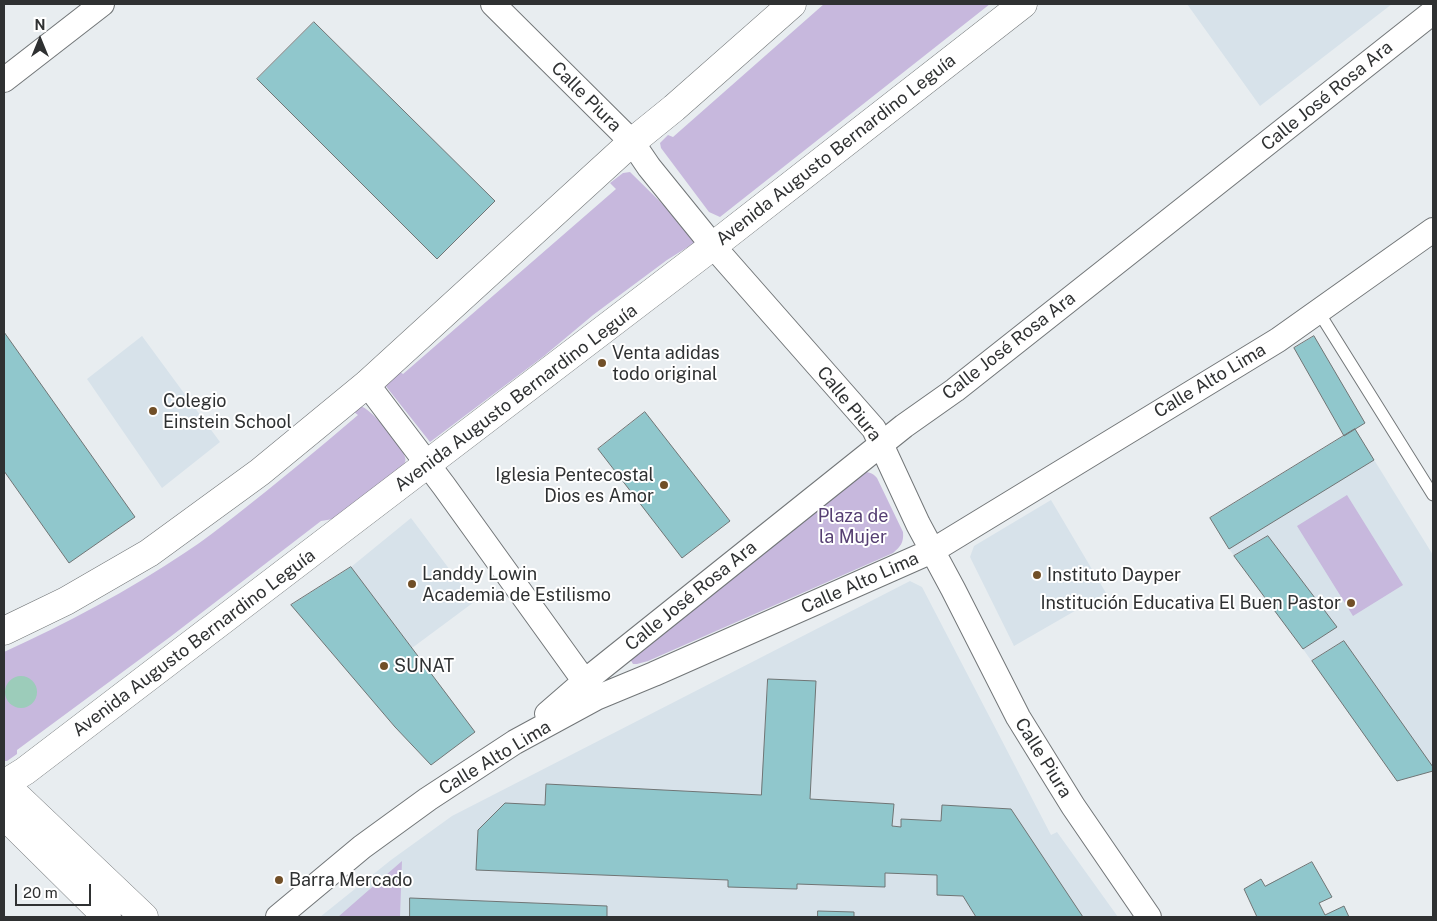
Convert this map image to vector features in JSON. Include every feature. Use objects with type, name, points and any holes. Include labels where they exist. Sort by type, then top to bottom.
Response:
[{"type":"street","points":[[4,80],[102,4]]},
{"type":"street","name":"Calle Piura","points":[[493,4],[632,142],[713,246],[874,429],[918,524],[953,588],[1018,717],[1073,806],[1149,917]]},
{"type":"street","points":[[4,631],[66,601],[149,553],[260,472],[366,384],[632,142],[674,108],[792,4]]},
{"type":"street","name":"Avenida Augusto Bernardino Leguía","points":[[4,784],[25,771],[428,465],[713,246],[1022,4]]},
{"type":"street","name":"Calle José Rosa Ara","points":[[591,689],[904,426],[955,390],[1433,12]]},
{"type":"street","name":"Calle Alto Lima","points":[[278,917],[384,831],[591,689],[681,662],[932,551],[1278,340],[1433,230]]},
{"type":"street","points":[[366,384],[428,465],[591,689]]},
{"type":"street","points":[[4,784],[144,917]]},
{"type":"street","points":[[4,818],[11,822],[107,917]]},
{"type":"lane","points":[[1318,311],[1433,495]]},
{"type":"shaded area","points":[[1187,4],[1392,4],[1260,106]]},
{"type":"shaded area","name":"Colegio Einstein School","points":[[142,336],[220,442],[162,488],[87,379]]},
{"type":"shaded area","name":"Institución Educativa El Buen Pastor","points":[[1314,336],[1365,423],[1355,429],[1433,555],[1433,771],[1397,781],[1229,549],[1210,518],[1344,436],[1294,348]]},
{"type":"shaded area","name":"Instituto Dayper","points":[[1051,500],[1106,593],[1014,646],[970,557],[974,546]]},
{"type":"shaded area","name":"Landdy Lowin Academia de Estilismo","points":[[411,518],[474,602],[412,648],[351,567]]},
{"type":"shaded area","points":[[910,581],[922,587],[1051,835],[1057,832],[1118,917],[320,917],[391,860],[452,816]]},
{"type":"shaded area","points":[[21,676],[27,677],[32,681],[36,686],[36,698],[32,703],[27,707],[21,708],[15,707],[10,703],[6,698],[5,692],[6,686],[10,681],[15,677]]},
{"type":"green space","points":[[824,4],[990,4],[720,217],[709,212],[661,148],[660,143],[668,135],[673,137]]},
{"type":"green space","points":[[630,172],[699,240],[667,260],[593,315],[544,356],[430,442],[385,385],[396,369],[403,374],[616,189],[610,183],[623,173]]},
{"type":"green space","points":[[360,406],[371,413],[392,437],[403,452],[405,457],[404,465],[333,519],[321,521],[170,637],[17,750],[17,754],[4,761],[4,652],[97,606],[192,548],[251,504],[343,428],[358,415],[354,412]]},
{"type":"green space","name":"Plaza de la Mujer","points":[[860,472],[870,473],[877,478],[903,532],[903,539],[898,549],[893,553],[648,661],[633,664],[630,659]]},
{"type":"green space","points":[[1347,495],[1403,585],[1353,616],[1297,526]]},
{"type":"green space","points":[[402,861],[400,917],[338,917]]},
{"type":"building","points":[[314,22],[495,201],[437,259],[257,79]]},
{"type":"building","points":[[4,332],[135,517],[69,563],[4,471]]},
{"type":"building","points":[[1314,336],[1365,423],[1344,436],[1294,348]]},
{"type":"building","name":"Iglesia Pentecostal Dios es Amor","points":[[645,412],[730,521],[682,558],[598,449]]},
{"type":"building","points":[[1355,429],[1374,460],[1229,549],[1210,518]]},
{"type":"building","points":[[1268,536],[1337,627],[1303,649],[1234,556]]},
{"type":"building","name":"SUNAT","points":[[351,567],[475,732],[431,765],[395,727],[291,605]]},
{"type":"building","points":[[1344,641],[1433,767],[1433,771],[1397,781],[1312,661]]},
{"type":"building","points":[[768,679],[816,681],[810,799],[894,804],[892,826],[901,827],[901,819],[941,821],[942,805],[1011,809],[1083,917],[976,917],[963,896],[937,895],[937,875],[885,873],[885,887],[797,884],[797,889],[728,887],[728,880],[476,870],[478,830],[505,803],[545,805],[546,784],[761,795]]},
{"type":"building","points":[[1312,862],[1332,897],[1319,903],[1325,915],[1344,906],[1349,917],[1257,917],[1244,889],[1261,879],[1265,886]]},
{"type":"building","points":[[410,898],[607,906],[607,917],[410,917]]},
{"type":"building","points":[[818,911],[854,912],[854,917],[818,917]]},
{"type":"place","name":"Venta adidas todo original","points":[[602,363]]},
{"type":"place","name":"Colegio Einstein School","points":[[153,411]]},
{"type":"place","name":"Iglesia Pentecostal Dios es Amor","points":[[664,485]]},
{"type":"place","name":"Instituto Dayper","points":[[1037,575]]},
{"type":"place","name":"Landdy Lowin Academia de Estilismo","points":[[412,584]]},
{"type":"place","name":"Institución Educativa El Buen Pastor","points":[[1351,603]]},
{"type":"place","name":"SUNAT","points":[[384,666]]},
{"type":"place","name":"Barra Mercado","points":[[279,880]]}]
